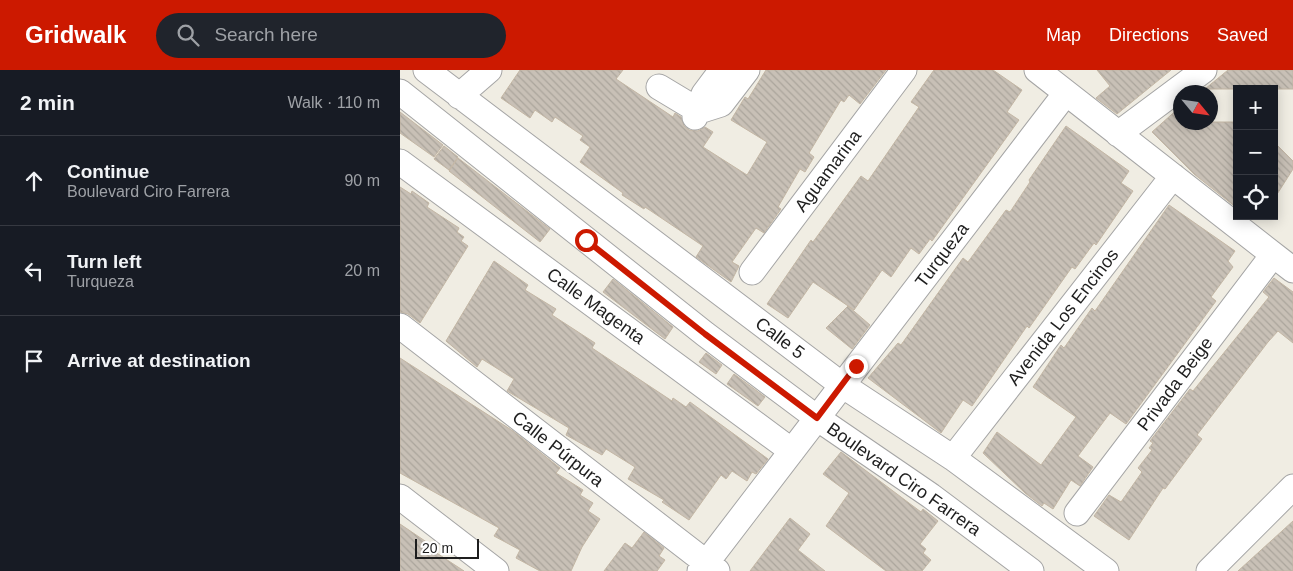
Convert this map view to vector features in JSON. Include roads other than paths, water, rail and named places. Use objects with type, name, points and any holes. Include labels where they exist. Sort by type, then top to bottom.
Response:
[{"type":"street","name":"Calle 5","points":[[426,70],[842,385],[953,458],[1106,571]]},
{"type":"street","points":[[460,96],[489,70]]},
{"type":"street","points":[[697,114],[704,94],[722,70]]},
{"type":"street","points":[[697,114],[721,104],[747,70]]},
{"type":"street","name":"Aguamarina","points":[[752,272],[904,70]]},
{"type":"street","points":[[1037,70],[1293,270]]},
{"type":"street","points":[[1118,134],[1204,70]]},
{"type":"street","points":[[659,87],[697,114]]},
{"type":"street","name":"Boulevard Ciro Farrera","points":[[400,92],[705,334],[817,418],[931,496],[1031,571]]},
{"type":"street","name":"Turqueza","points":[[708,568],[792,451],[1066,93]]},
{"type":"street","name":"Calle Magenta","points":[[400,162],[792,451]]},
{"type":"street","name":"Avenida Los Encinos","points":[[953,458],[1173,176]]},
{"type":"street","name":"Privada Beige","points":[[1077,513],[1274,255]]},
{"type":"street","name":"Calle Púrpura","points":[[400,326],[708,568]]},
{"type":"street","points":[[1209,571],[1293,487]]},
{"type":"street","points":[[400,497],[496,571]]}]
